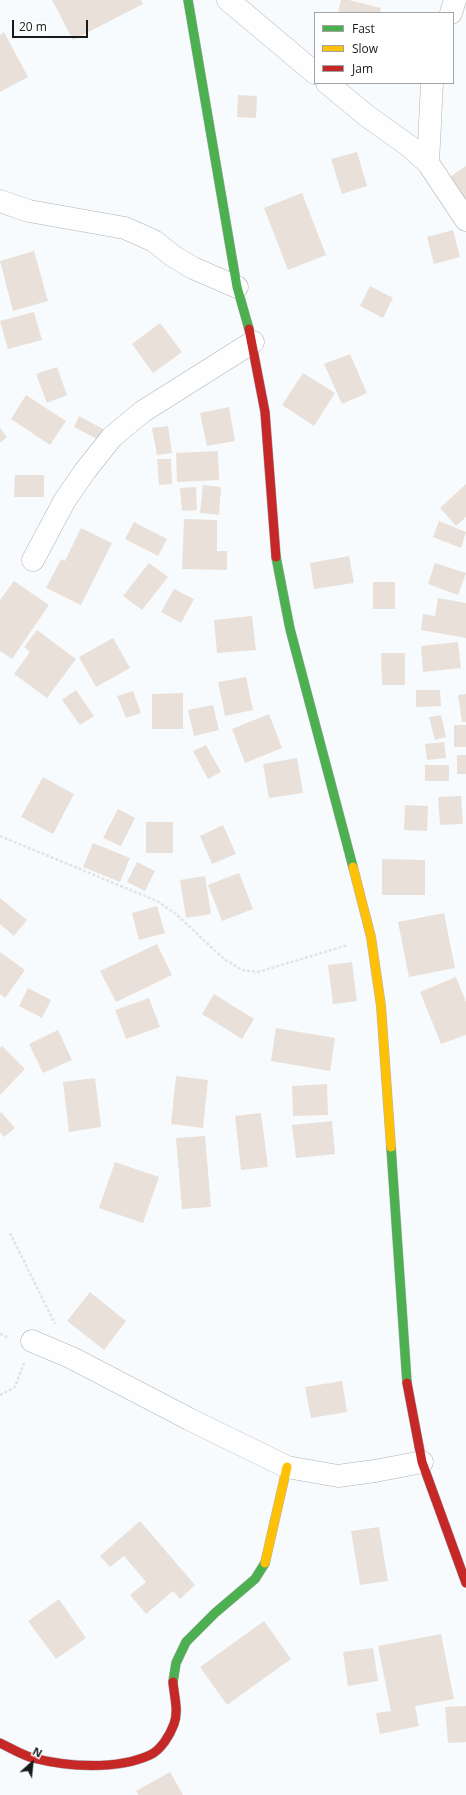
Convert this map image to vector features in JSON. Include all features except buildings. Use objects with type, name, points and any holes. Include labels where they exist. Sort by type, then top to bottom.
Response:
[{"type":"street","points":[[188,0],[237,287],[253,342],[265,412],[277,565],[290,629],[371,937],[381,1006],[408,1392],[422,1462],[466,1583]]},
{"type":"street","points":[[228,0],[314,72]]},
{"type":"street","points":[[451,12],[455,0]]},
{"type":"street","points":[[328,84],[367,116],[409,146],[428,163],[466,220]]},
{"type":"street","points":[[428,163],[432,84]]},
{"type":"street","points":[[0,201],[29,211],[125,228],[154,241],[173,256],[193,268],[237,287]]},
{"type":"street","points":[[33,560],[65,500],[85,471],[112,437],[142,412],[253,342]]},
{"type":"street","points":[[21,1340],[72,1358],[287,1467],[338,1476],[422,1462]]},
{"type":"street","points":[[0,1743],[32,1758],[69,1764],[119,1765],[151,1755],[160,1748],[174,1724],[176,1709],[173,1683],[176,1663],[186,1642],[214,1613],[255,1578],[265,1563],[287,1467]]},
{"type":"path","points":[[0,836],[157,901],[176,914],[224,959],[242,970],[258,972],[277,968],[371,937]]},
{"type":"path","points":[[10,1233],[56,1325]]},
{"type":"path","points":[[0,1334],[21,1340]]},
{"type":"traffic: fast","points":[[188,0],[237,287],[249,329]]},
{"type":"traffic: fast","points":[[276,557],[290,629],[353,867]]},
{"type":"traffic: fast","points":[[391,1147],[407,1383]]},
{"type":"traffic: fast","points":[[173,1682],[176,1663],[186,1642],[215,1613],[255,1579],[265,1563]]},
{"type":"traffic: slow","points":[[353,867],[371,937],[381,1006],[391,1147]]},
{"type":"traffic: slow","points":[[265,1563],[287,1467]]},
{"type":"traffic: jam","points":[[249,329],[265,412],[276,557]]},
{"type":"traffic: jam","points":[[407,1383],[422,1462],[466,1583]]},
{"type":"traffic: jam","points":[[0,1743],[29,1757],[77,1765],[108,1765],[137,1760],[154,1753],[168,1737],[176,1714],[173,1682]]}]
